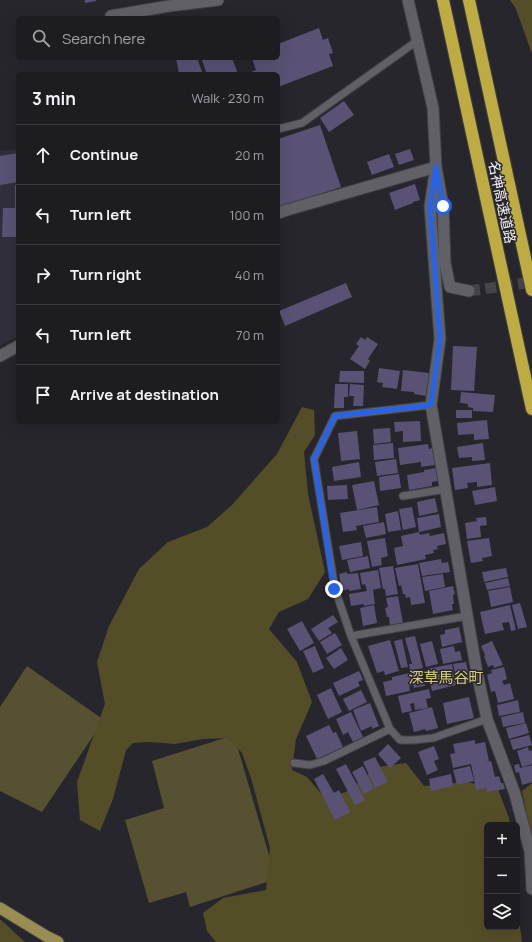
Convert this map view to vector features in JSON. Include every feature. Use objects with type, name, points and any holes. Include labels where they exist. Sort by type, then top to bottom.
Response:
[{"type":"highway","name":"名神高速道路","points":[[443,0],[532,409]]},
{"type":"highway","name":"名神高速道路","points":[[469,0],[532,290]]},
{"type":"main road","points":[[0,908],[58,942]]},
{"type":"street","points":[[111,16],[169,6],[218,0]]},
{"type":"street","points":[[408,0],[433,108],[436,167],[443,206],[445,263],[450,287],[469,291]]},
{"type":"street","points":[[280,212],[436,167]]},
{"type":"street","points":[[436,167],[430,206],[440,339],[431,405],[477,673],[487,719],[515,794],[530,851],[532,889]]},
{"type":"street","points":[[0,356],[16,347]]},
{"type":"lane","points":[[280,128],[302,123],[417,41]]},
{"type":"lane","points":[[431,405],[335,416],[314,459],[334,589],[351,636],[390,729],[400,740],[432,738],[487,719]]},
{"type":"lane","points":[[403,496],[446,489]]},
{"type":"lane","points":[[351,636],[467,616]]},
{"type":"lane","points":[[294,763],[310,764],[324,761],[390,729]]},
{"type":"shaded area","points":[[510,0],[532,0],[532,54],[516,9]]},
{"type":"shaded area","points":[[16,149],[16,337],[0,346],[0,151]]},
{"type":"shaded area","points":[[302,407],[314,410],[315,435],[304,452],[308,494],[325,572],[308,599],[279,612],[269,629],[297,662],[312,702],[296,739],[292,770],[307,777],[325,798],[346,792],[378,767],[406,763],[424,786],[467,782],[498,789],[510,822],[484,822],[484,930],[520,930],[520,927],[522,942],[216,942],[207,931],[203,913],[223,898],[266,890],[270,848],[251,778],[242,753],[228,738],[203,739],[175,744],[150,742],[133,743],[126,750],[113,799],[100,831],[80,820],[77,782],[105,704],[97,662],[109,626],[139,569],[168,542],[207,527],[232,505],[277,454]]},
{"type":"shaded area","points":[[27,666],[104,720],[42,812],[0,791],[0,707]]},
{"type":"shaded area","points":[[234,735],[276,879],[190,907],[186,892],[149,903],[125,820],[164,808],[152,761]]},
{"type":"shaded area","points":[[532,783],[532,853],[528,820],[522,791]]},
{"type":"shaded area","points":[[1,920],[25,942],[0,942]]},
{"type":"building","points":[[85,0],[96,0],[96,1],[85,3]]},
{"type":"building","points":[[319,28],[323,40],[328,38],[333,53],[329,54],[333,66],[280,86],[280,72],[251,72],[256,70],[253,60],[280,60],[280,43]]},
{"type":"building","points":[[176,60],[198,60],[202,72],[179,72]]},
{"type":"building","points":[[202,60],[233,60],[237,72],[206,72]]},
{"type":"building","points":[[344,101],[354,115],[329,132],[320,118]]},
{"type":"building","points":[[320,125],[341,187],[280,207],[280,138]]},
{"type":"building","points":[[410,149],[414,160],[399,165],[395,154]]},
{"type":"building","points":[[16,153],[16,182],[0,185],[0,156]]},
{"type":"building","points":[[389,154],[394,167],[372,175],[367,162]]},
{"type":"building","points":[[415,184],[420,200],[395,210],[389,193]]},
{"type":"building","points":[[16,185],[16,237],[2,237],[3,208],[15,208]]},
{"type":"building","points":[[346,283],[352,297],[285,326],[280,311]]},
{"type":"building","points":[[361,337],[365,340],[367,337],[378,344],[368,359],[370,361],[365,369],[350,359],[359,346],[356,344]]},
{"type":"building","points":[[453,346],[477,347],[474,391],[451,390]]},
{"type":"building","points":[[379,368],[400,371],[397,389],[382,387],[383,383],[377,382]]},
{"type":"building","points":[[403,370],[429,373],[426,396],[414,394],[414,392],[401,391]]},
{"type":"building","points":[[340,371],[364,371],[364,383],[339,382]]},
{"type":"building","points":[[335,384],[348,384],[348,397],[344,397],[344,408],[334,408]]},
{"type":"building","points":[[350,384],[364,385],[363,406],[353,406],[354,396],[349,396]]},
{"type":"building","points":[[461,392],[495,395],[493,412],[473,411],[473,408],[468,407],[468,404],[460,403]]},
{"type":"building","points":[[456,410],[472,410],[472,418],[456,418]]},
{"type":"building","points":[[487,420],[489,439],[474,440],[474,434],[458,435],[457,423]]},
{"type":"building","points":[[420,421],[421,441],[403,442],[403,431],[395,432],[394,422]]},
{"type":"building","points":[[390,428],[391,442],[374,444],[373,429]]},
{"type":"building","points":[[357,431],[360,459],[341,461],[338,433]]},
{"type":"building","points":[[393,443],[394,458],[374,460],[373,445]]},
{"type":"building","points":[[483,443],[485,460],[472,461],[472,457],[459,458],[457,447]]},
{"type":"building","points":[[428,444],[429,449],[432,448],[435,465],[421,467],[421,462],[400,465],[398,448]]},
{"type":"building","points":[[396,459],[398,473],[377,476],[375,462]]},
{"type":"building","points":[[359,462],[361,477],[334,481],[332,467]]},
{"type":"building","points":[[490,463],[492,485],[477,487],[477,482],[467,483],[468,488],[455,490],[452,468]]},
{"type":"building","points":[[436,468],[438,481],[432,482],[432,486],[409,490],[407,475]]},
{"type":"building","points":[[399,474],[401,488],[380,491],[379,477]]},
{"type":"building","points":[[374,481],[379,505],[357,510],[352,485]]},
{"type":"building","points":[[347,485],[348,499],[328,500],[327,486]]},
{"type":"building","points":[[495,487],[497,501],[475,505],[472,491]]},
{"type":"building","points":[[435,498],[438,512],[419,516],[417,502]]},
{"type":"building","points":[[377,507],[379,522],[356,526],[357,530],[343,532],[340,513]]},
{"type":"building","points":[[412,507],[416,527],[403,530],[399,509]]},
{"type":"building","points":[[398,511],[401,530],[388,532],[385,514]]},
{"type":"building","points":[[439,514],[441,527],[419,532],[417,518]]},
{"type":"building","points":[[486,517],[487,525],[480,526],[481,537],[467,539],[465,523],[477,521],[476,518]]},
{"type":"building","points":[[384,522],[386,534],[366,538],[363,526]]},
{"type":"building","points":[[419,532],[420,535],[429,533],[430,536],[444,533],[446,544],[437,546],[438,549],[433,550],[434,553],[425,555],[426,559],[397,565],[394,548],[403,546],[401,536]]},
{"type":"building","points":[[385,538],[388,556],[381,558],[382,565],[372,567],[367,541]]},
{"type":"building","points":[[489,538],[492,556],[482,558],[483,561],[471,563],[467,541]]},
{"type":"building","points":[[361,542],[363,556],[342,560],[339,546]]},
{"type":"building","points":[[368,556],[370,568],[350,572],[347,560]]},
{"type":"building","points":[[441,559],[442,563],[448,562],[450,572],[422,576],[419,563]]},
{"type":"building","points":[[418,564],[425,603],[411,605],[410,597],[406,598],[405,594],[403,594],[401,585],[399,586],[395,568]]},
{"type":"building","points":[[393,566],[398,594],[386,596],[385,589],[383,589],[379,568]]},
{"type":"building","points":[[506,568],[508,577],[484,582],[482,572]]},
{"type":"building","points":[[378,570],[381,588],[367,591],[365,584],[362,585],[360,573]]},
{"type":"building","points":[[347,572],[347,574],[358,573],[361,589],[349,591],[349,589],[342,591],[339,574]]},
{"type":"building","points":[[443,574],[445,587],[425,591],[422,577]]},
{"type":"building","points":[[508,578],[510,586],[487,590],[485,583]]},
{"type":"building","points":[[453,586],[455,594],[453,595],[453,610],[433,614],[429,591]]},
{"type":"building","points":[[510,587],[513,602],[491,607],[488,591]]},
{"type":"building","points":[[373,590],[375,604],[351,606],[349,594]]},
{"type":"building","points":[[398,596],[403,623],[390,625],[389,617],[387,617],[385,608],[388,607],[386,598]]},
{"type":"building","points":[[520,603],[527,627],[518,629],[512,605]]},
{"type":"building","points":[[374,605],[377,623],[363,626],[360,608]]},
{"type":"building","points":[[510,605],[516,630],[511,631],[509,622],[502,623],[504,630],[485,634],[480,612]]},
{"type":"building","points":[[333,615],[338,622],[328,628],[332,633],[319,641],[311,629]]},
{"type":"building","points":[[302,621],[314,643],[300,651],[287,629]]},
{"type":"building","points":[[459,627],[462,642],[442,647],[440,635],[445,634],[445,630]]},
{"type":"building","points":[[335,633],[342,645],[327,654],[320,642]]},
{"type":"building","points":[[415,636],[423,668],[410,671],[409,664],[412,664],[405,638]]},
{"type":"building","points":[[402,639],[408,667],[401,668],[394,641]]},
{"type":"building","points":[[390,640],[399,671],[385,675],[384,671],[377,673],[368,646]]},
{"type":"building","points":[[432,641],[438,664],[426,667],[420,644]]},
{"type":"building","points":[[492,641],[503,665],[494,668],[493,665],[488,667],[481,646]]},
{"type":"building","points":[[315,646],[324,668],[313,673],[303,651]]},
{"type":"building","points":[[454,646],[455,652],[460,651],[462,660],[443,664],[440,649]]},
{"type":"building","points":[[341,648],[348,660],[334,669],[326,658]]},
{"type":"building","points":[[466,662],[470,682],[458,685],[453,664]]},
{"type":"building","points":[[452,664],[456,685],[432,691],[427,669]]},
{"type":"building","points":[[504,667],[507,679],[502,681],[504,685],[510,683],[514,699],[498,703],[495,691],[491,692],[487,675],[492,673],[491,670]]},
{"type":"building","points":[[359,671],[363,680],[358,682],[360,686],[339,696],[333,683]]},
{"type":"building","points":[[418,671],[419,676],[423,675],[425,686],[414,688],[413,685],[409,686],[410,691],[386,696],[383,682],[392,680],[392,677]]},
{"type":"building","points":[[331,688],[342,712],[328,719],[317,695]]},
{"type":"building","points":[[429,689],[431,698],[426,699],[428,708],[415,710],[414,703],[410,704],[412,711],[402,713],[398,696]]},
{"type":"building","points":[[361,690],[367,702],[349,711],[343,699]]},
{"type":"building","points":[[469,697],[474,718],[447,724],[443,703]]},
{"type":"building","points":[[518,700],[520,712],[499,716],[497,705]]},
{"type":"building","points":[[370,703],[379,726],[372,729],[372,726],[361,731],[353,710]]},
{"type":"building","points":[[432,707],[438,728],[414,732],[409,713]]},
{"type":"building","points":[[351,712],[363,737],[353,742],[348,732],[343,735],[336,719]]},
{"type":"building","points":[[523,712],[525,723],[503,727],[501,717]]},
{"type":"building","points":[[526,723],[529,733],[509,739],[506,728]]},
{"type":"building","points":[[329,725],[333,733],[336,732],[343,747],[317,759],[306,736]]},
{"type":"building","points":[[529,735],[532,745],[513,750],[510,740]]},
{"type":"building","points":[[475,740],[475,744],[485,742],[489,761],[484,762],[491,761],[495,777],[499,776],[505,789],[487,792],[486,788],[476,790],[471,764],[453,768],[450,754],[455,753],[453,744]]},
{"type":"building","points":[[388,744],[401,758],[390,768],[378,754]]},
{"type":"building","points":[[434,746],[439,759],[434,761],[438,770],[427,775],[418,752]]},
{"type":"building","points":[[528,747],[529,751],[532,750],[532,764],[522,767],[517,751]]},
{"type":"building","points":[[375,757],[388,782],[375,788],[363,762]]},
{"type":"building","points":[[346,764],[365,800],[355,805],[336,769]]},
{"type":"building","points":[[519,764],[520,768],[532,765],[532,782],[522,785],[519,772],[516,773],[514,765]]},
{"type":"building","points":[[363,766],[374,789],[364,794],[352,772]]},
{"type":"building","points":[[470,766],[474,781],[457,785],[453,770]]},
{"type":"building","points":[[323,774],[334,793],[339,790],[350,812],[335,820],[314,779]]},
{"type":"building","points":[[451,774],[453,786],[431,791],[429,779]]},
{"type":"tunnel","points":[[469,291],[532,282]]},
{"type":"district","name":"深草馬谷町","points":[[446,678]]},
{"type":"route","points":[[334,589],[314,459],[335,416],[431,405],[440,339],[430,206],[436,167],[443,206]]}]
